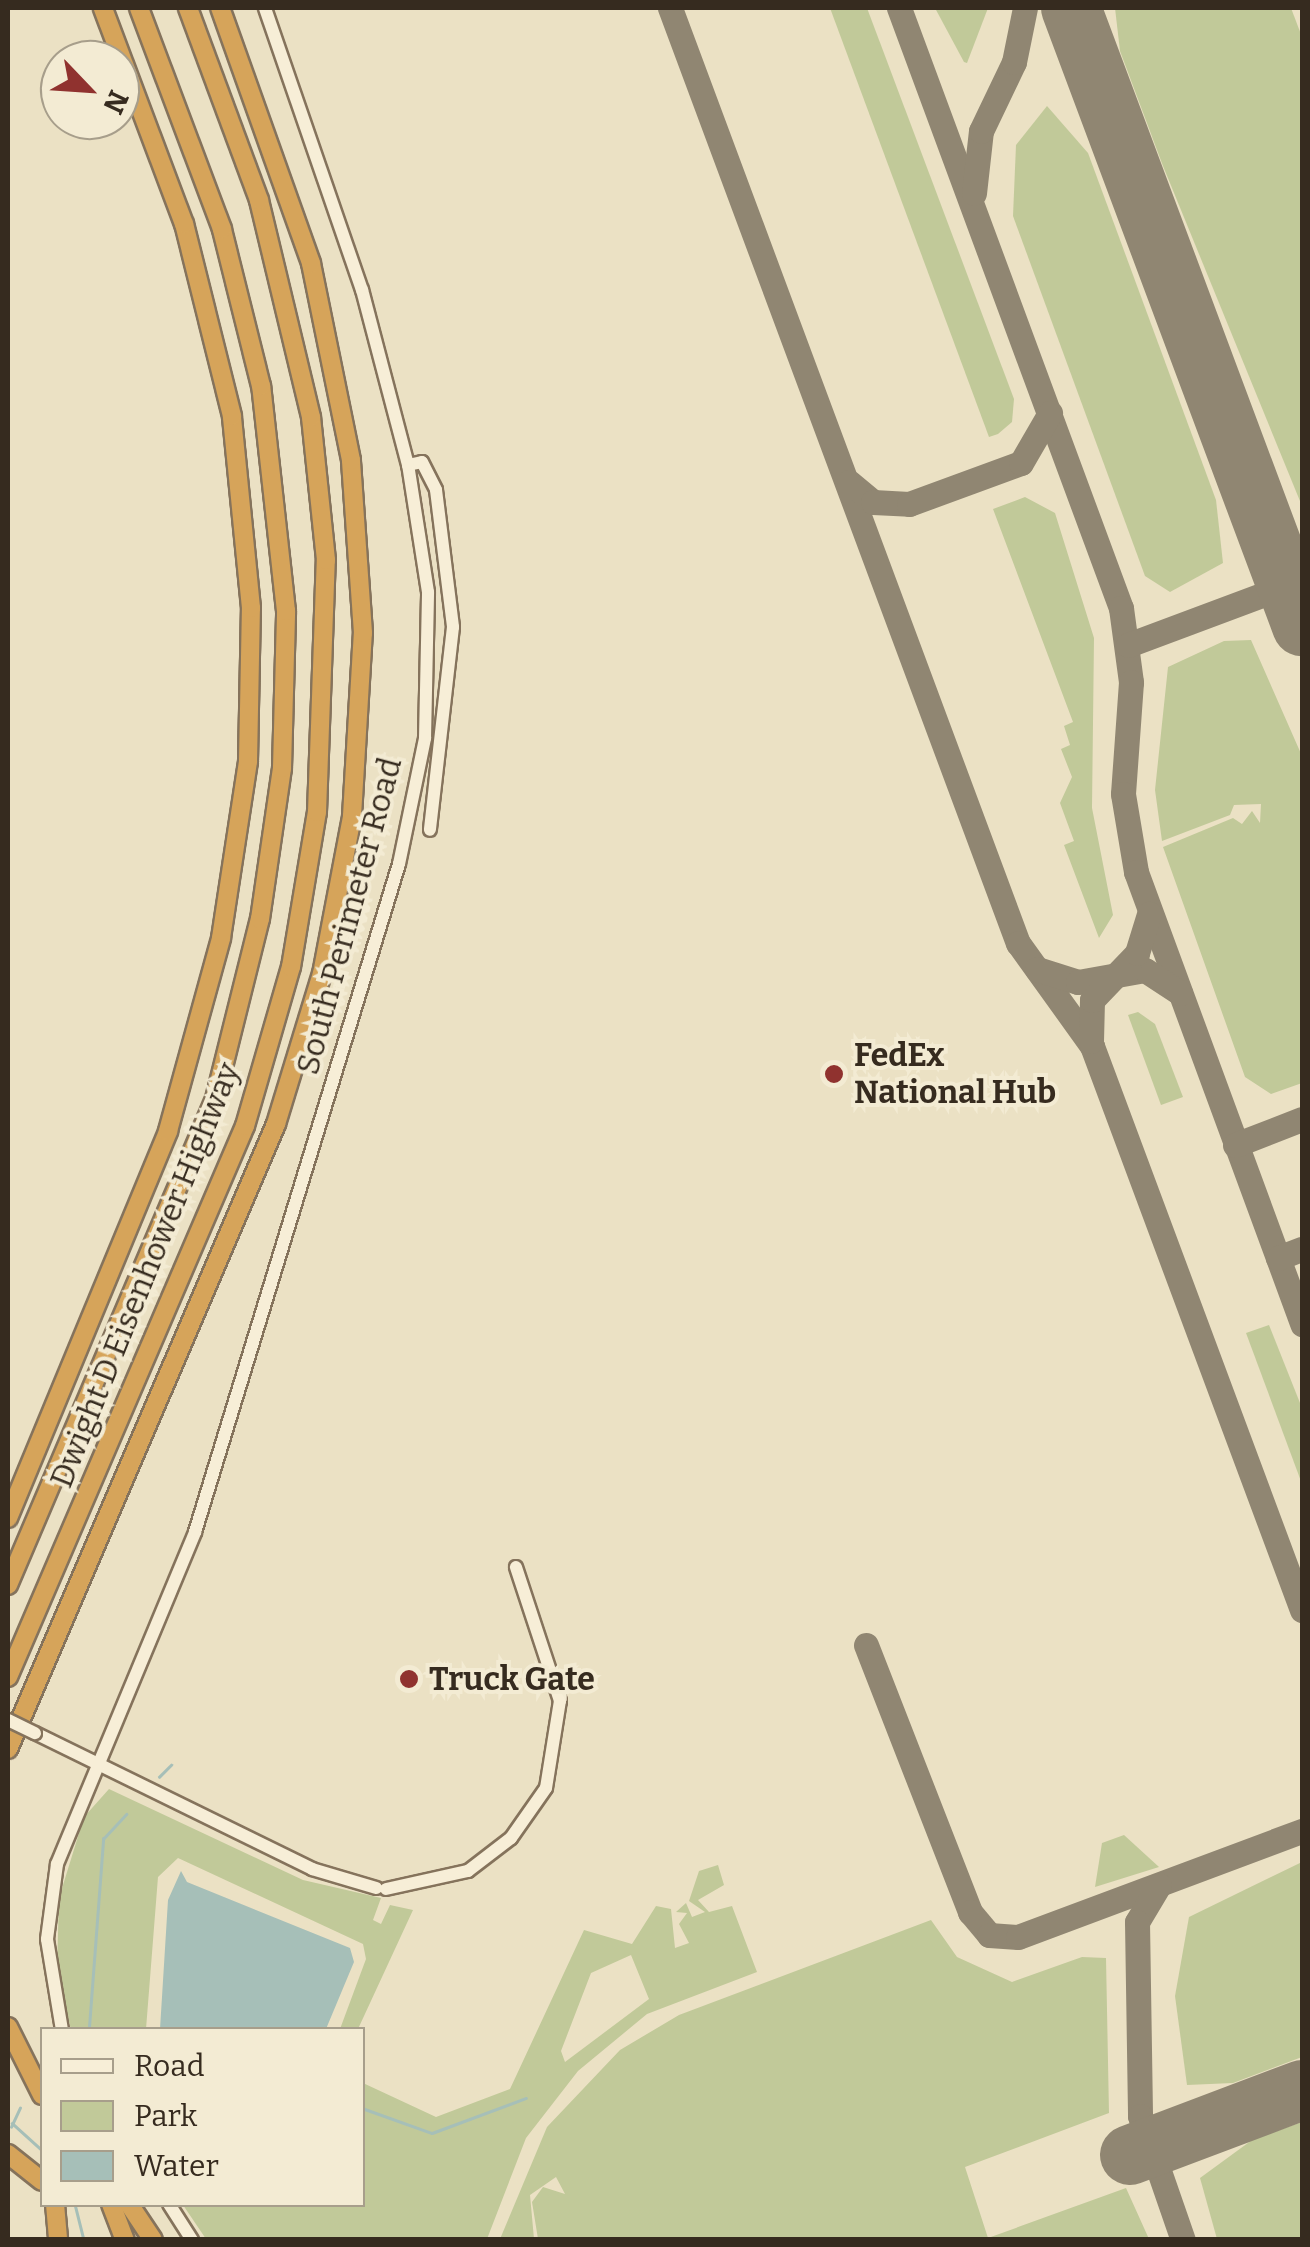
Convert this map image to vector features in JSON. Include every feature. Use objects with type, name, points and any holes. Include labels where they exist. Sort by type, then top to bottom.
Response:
[{"type":"highway","points":[[8,1518],[168,1130],[221,938],[248,762],[251,608],[232,416],[188,236],[104,8]]},
{"type":"highway","name":"Dwight D Eisenhower Highway","points":[[8,1584],[209,1116],[260,919],[283,754],[286,612],[262,386],[214,207],[139,8]]},
{"type":"highway","name":"Dwight D Eisenhower Highway","points":[[8,1677],[245,1126],[294,953],[318,801],[326,538],[312,416],[260,200],[188,8]]},
{"type":"highway","points":[[8,1750],[276,1124],[322,974],[353,804],[362,589],[341,397],[301,228],[220,8]]},
{"type":"highway","points":[[8,2027],[40,2091]]},
{"type":"highway","points":[[20,2051],[40,2075]]},
{"type":"highway","points":[[8,2154],[40,2179]]},
{"type":"highway","points":[[54,2207],[58,2240]]},
{"type":"highway","points":[[112,2207],[125,2240]]},
{"type":"highway","points":[[131,2207],[153,2240]]},
{"type":"street","name":"South Perimeter Road","points":[[62,2027],[48,1906],[98,1763],[195,1532],[411,820],[430,660],[408,464],[362,290],[265,8]]},
{"type":"street","points":[[408,464],[422,462],[436,490],[453,627],[430,830]]},
{"type":"street","points":[[8,1720],[338,1881],[381,1888],[434,1883],[487,1858],[520,1828],[549,1780],[558,1688],[516,1567]]},
{"type":"street","points":[[171,2207],[192,2240]]},
{"type":"green space","points":[[830,8],[867,8],[1014,399],[1012,422],[998,434],[989,437]]},
{"type":"green space","points":[[935,8],[988,8],[967,63],[964,62]]},
{"type":"green space","points":[[1115,8],[1291,8],[1302,37],[1302,506],[1163,166],[1120,51]]},
{"type":"green space","points":[[1047,106],[1088,153],[1216,500],[1223,563],[1170,592],[1145,576],[1013,216],[1016,145]]},
{"type":"green space","points":[[1025,497],[1055,513],[1094,638],[1092,808],[1113,915],[1099,938],[1064,845],[1074,841],[1060,803],[1072,777],[1061,749],[1070,745],[1064,726],[1073,722],[993,509]]},
{"type":"green space","points":[[1251,640],[1302,756],[1302,1083],[1271,1094],[1245,1077],[1163,847],[1233,818],[1242,824],[1252,811],[1260,823],[1261,804],[1234,805],[1230,815],[1162,841],[1155,790],[1168,667],[1224,641]]},
{"type":"green space","points":[[1138,1012],[1155,1024],[1183,1097],[1161,1105],[1128,1015]]},
{"type":"green space","points":[[1269,1325],[1302,1408],[1302,1484],[1246,1333]]},
{"type":"green space","points":[[109,1789],[303,1880],[381,1898],[373,1920],[381,1924],[390,1905],[413,1910],[359,2027],[341,2027],[366,1959],[363,1944],[178,1858],[158,1877],[146,2027],[70,2027],[57,1969],[59,1898],[84,1817]]},
{"type":"green space","points":[[1124,1835],[1159,1867],[1095,1887],[1102,1843]]},
{"type":"green space","points":[[1302,1862],[1302,2057],[1233,2083],[1187,2085],[1175,1996],[1189,1917]]},
{"type":"green space","points":[[718,1865],[724,1885],[698,1900],[709,1912],[732,1906],[757,1972],[647,2014],[578,2071],[526,2138],[487,2239],[206,2239],[184,2207],[365,2207],[365,2084],[436,2117],[510,2089],[584,1930],[632,1944],[656,1906],[671,1909],[675,1948],[689,1943],[679,1924],[687,1913],[676,1912],[686,1903],[692,1917],[705,1912],[689,1901],[699,1871]],"holes":[[[631,1955],[649,1999],[565,2062],[561,2051],[591,1973]]]},
{"type":"green space","points":[[931,1920],[957,1957],[1012,1982],[1082,1957],[1106,1958],[1109,2113],[965,2167],[988,2238],[1126,2188],[1149,2239],[538,2239],[532,2202],[543,2187],[565,2194],[556,2177],[530,2195],[534,2239],[500,2239],[547,2127],[620,2050],[679,2015]]},
{"type":"green space","points":[[1302,2122],[1302,2239],[1217,2239],[1200,2178],[1252,2140]]},
{"type":"water","points":[[181,1871],[187,1882],[350,1948],[354,1962],[327,2027],[160,2027],[168,1900]]},
{"type":"waterway","points":[[159,1777],[171,1765]]},
{"type":"waterway","points":[[89,2027],[103,1839],[126,1814]]},
{"type":"waterway","points":[[365,2109],[432,2133],[526,2098]]},
{"type":"waterway","points":[[11,2127],[20,2108]]},
{"type":"waterway","points":[[12,2123],[40,2148]]},
{"type":"waterway","points":[[76,2207],[84,2240]]},
{"type":"taxiway","points":[[670,8],[1018,943],[1092,1046],[1302,1610]]},
{"type":"taxiway","points":[[899,8],[1121,608],[1131,682],[1123,794],[1136,872],[1302,1324]]},
{"type":"taxiway","points":[[974,193],[981,131],[1014,62],[1025,8]]},
{"type":"taxiway","points":[[849,482],[873,502],[909,504],[1021,463],[1050,413]]},
{"type":"taxiway","points":[[1128,645],[1302,580]]},
{"type":"taxiway","points":[[1091,1041],[1092,1000],[1137,953],[1149,914]]},
{"type":"taxiway","points":[[1037,969],[1078,982],[1145,970],[1180,993]]},
{"type":"taxiway","points":[[1235,1145],[1302,1119]]},
{"type":"taxiway","points":[[1278,1258],[1302,1249]]},
{"type":"taxiway","points":[[866,1645],[970,1912],[989,1935],[1018,1937],[1302,1831]]},
{"type":"taxiway","points":[[1159,1885],[1137,1922],[1140,2116],[1183,2240]]},
{"type":"runway","points":[[1071,8],[1302,626]]},
{"type":"runway","points":[[1130,2155],[1302,2090]]},
{"type":"place","name":"FedEx National Hub","points":[[834,1074]]},
{"type":"place","name":"Truck Gate","points":[[409,1679]]}]
